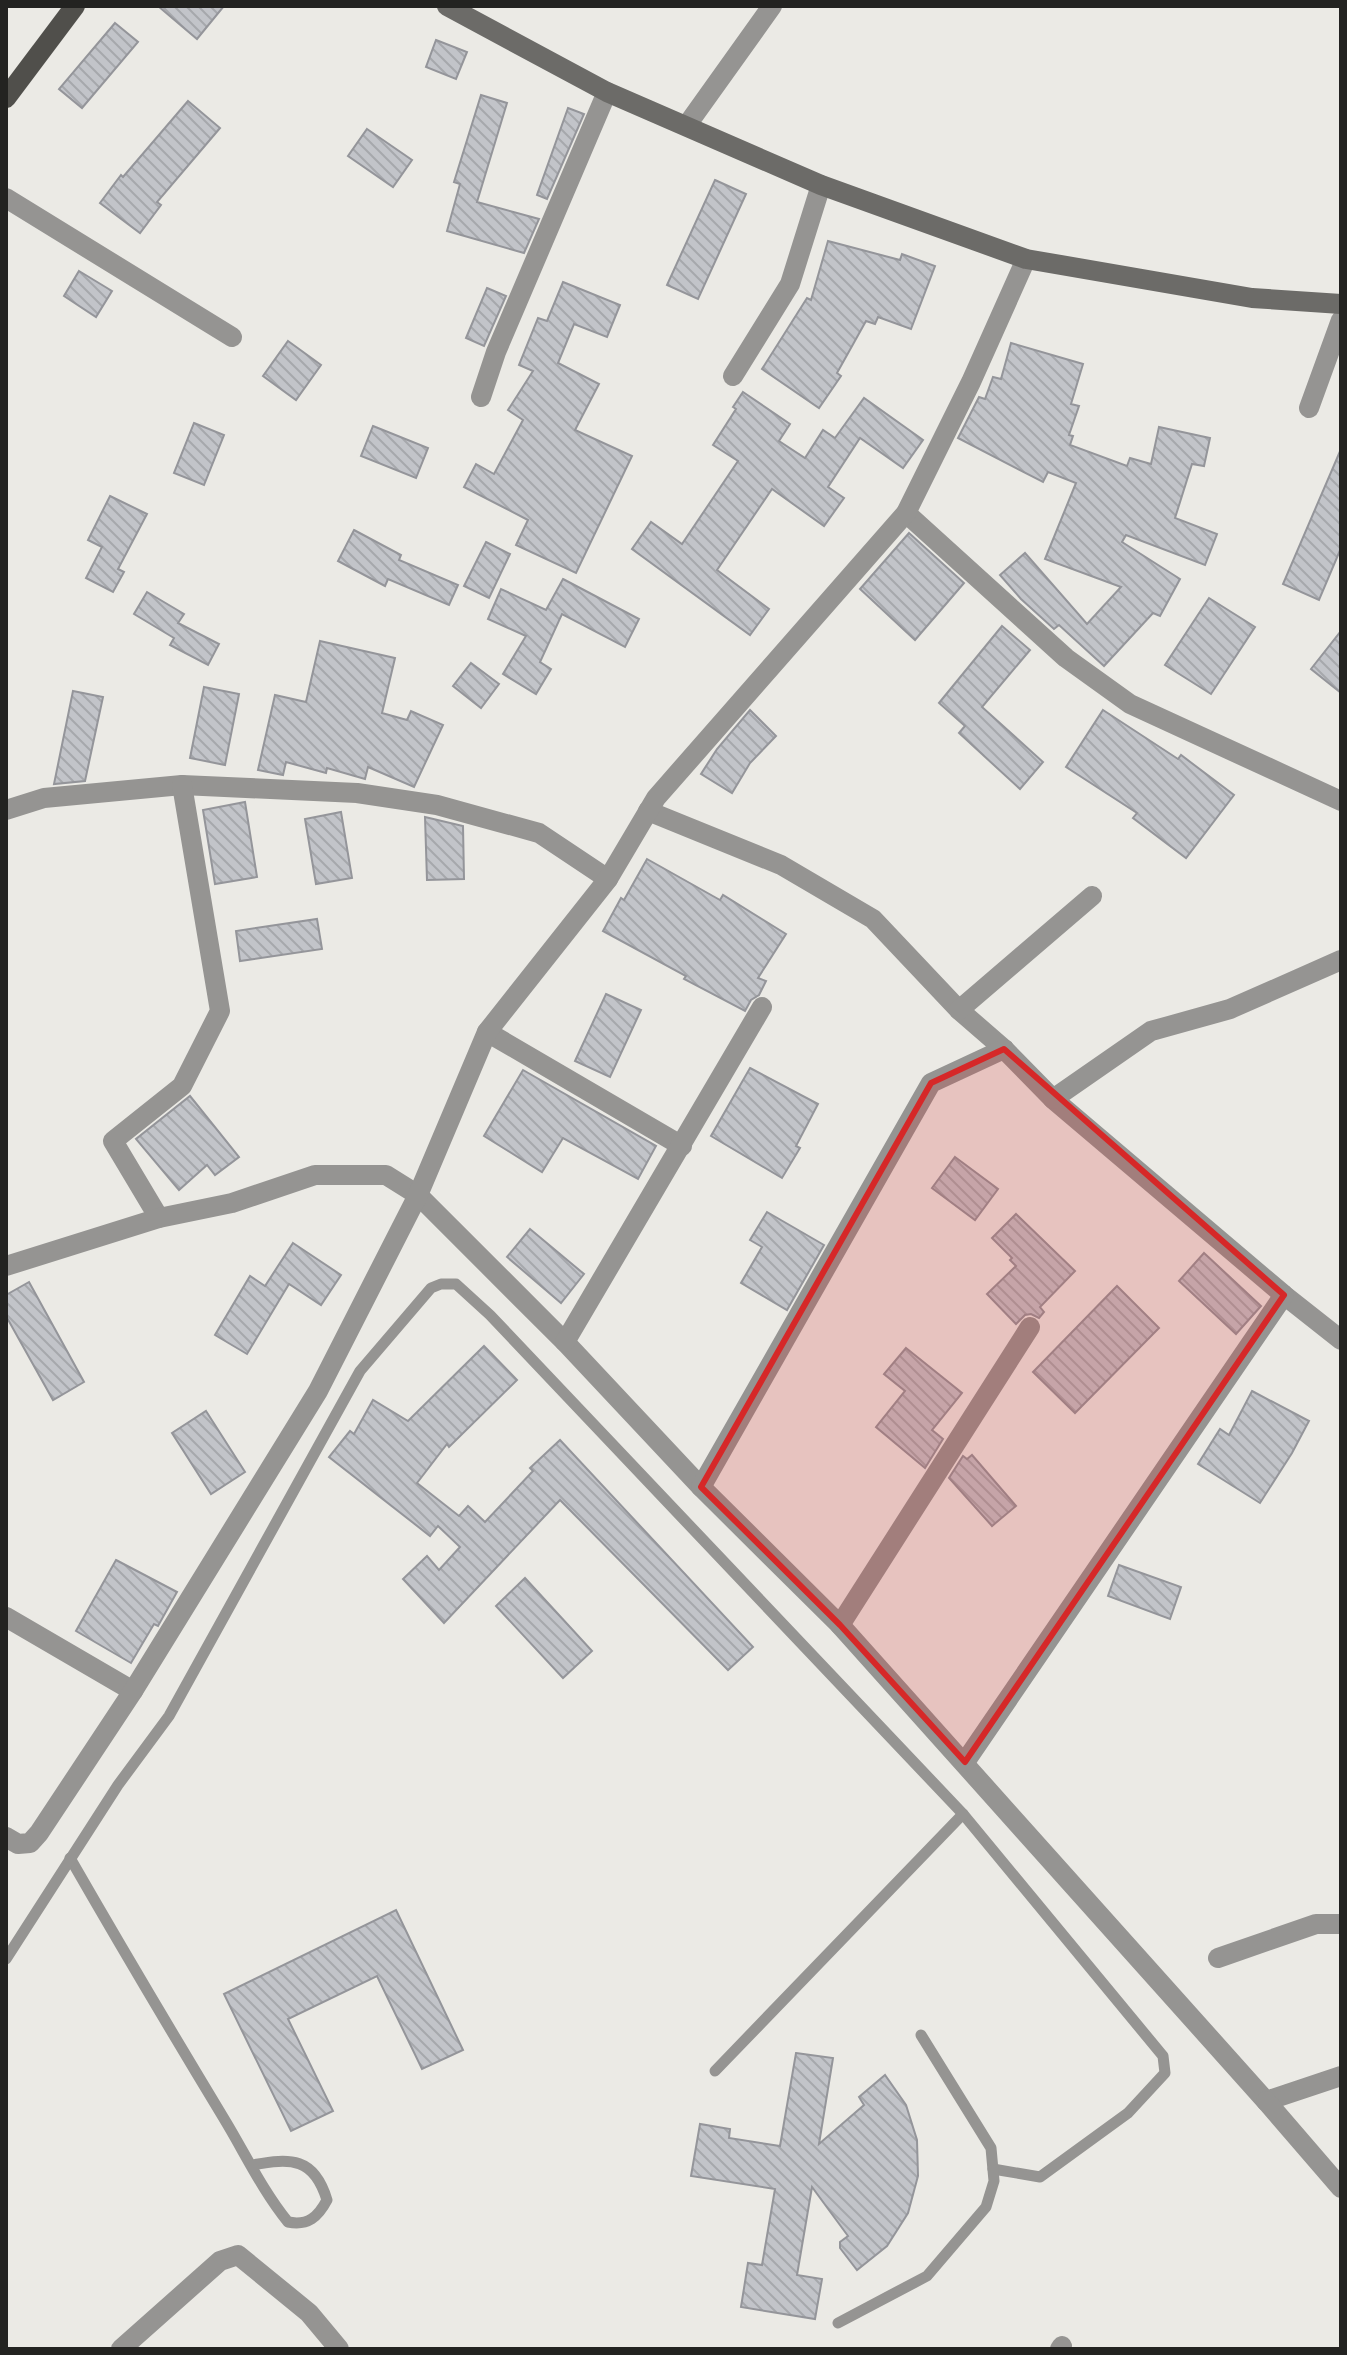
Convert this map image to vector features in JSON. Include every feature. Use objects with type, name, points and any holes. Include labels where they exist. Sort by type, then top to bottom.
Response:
[{"type":"main road","points":[[6,98],[75,6]]},
{"type":"main road","points":[[447,6],[607,92],[821,185],[1026,259],[1252,298],[1341,304]]},
{"type":"street","points":[[687,125],[772,6]]},
{"type":"street","points":[[481,397],[496,352],[607,92]]},
{"type":"street","points":[[733,376],[790,284],[821,185]]},
{"type":"street","points":[[6,198],[232,337]]},
{"type":"street","points":[[6,1837],[18,1844],[30,1843],[39,1833],[133,1691],[318,1391],[418,1195],[487,1032],[608,879],[656,798],[906,513],[971,382],[1026,259]]},
{"type":"street","points":[[1309,408],[1341,320]]},
{"type":"street","points":[[906,513],[1066,658],[1130,704],[1341,801]]},
{"type":"street","points":[[6,810],[44,798],[182,785],[357,793],[437,805],[539,833],[608,879]]},
{"type":"street","points":[[159,1218],[113,1141],[182,1086],[220,1011],[182,785]]},
{"type":"street","points":[[648,811],[781,865],[873,919],[959,1010],[1004,1049],[1053,1099],[1341,1340]]},
{"type":"street","points":[[959,1010],[1092,896]]},
{"type":"street","points":[[1053,1099],[1151,1031],[1230,1009],[1341,960]]},
{"type":"street","points":[[565,1342],[762,1007]]},
{"type":"street","points":[[487,1032],[682,1146]]},
{"type":"street","points":[[701,1487],[931,1083],[1004,1049]]},
{"type":"street","points":[[6,1266],[159,1218],[232,1203],[315,1175],[386,1175],[418,1195],[565,1342],[701,1487],[840,1625],[1341,2188]]},
{"type":"street","points":[[965,1762],[1284,1295]]},
{"type":"street","points":[[840,1625],[1030,1327]]},
{"type":"street","points":[[6,1617],[133,1691]]},
{"type":"street","points":[[1218,1958],[1316,1924],[1341,1924]]},
{"type":"street","points":[[1266,2101],[1341,2076]]},
{"type":"street","points":[[121,2349],[220,2261],[238,2255],[309,2313],[339,2349]]},
{"type":"lane","points":[[6,1959],[118,1785],[169,1716],[360,1371],[431,1288],[456,1284],[469,1294],[963,1814],[1163,2056],[1165,2073],[1128,2113],[1040,2177],[993,2169]]},
{"type":"lane","points":[[715,2071],[963,1814]]},
{"type":"lane","points":[[70,1858],[252,2165],[267,2196],[288,2222],[300,2224],[318,2216],[327,2200],[321,2181],[307,2166],[279,2160],[252,2165]]},
{"type":"lane","points":[[838,2323],[927,2276],[986,2207],[994,2181],[991,2148],[921,2035]]},
{"type":"highlighted area","points":[[1004,1049],[1284,1295],[965,1762],[840,1625],[701,1487],[931,1083]]},
{"type":"building","points":[[158,6],[224,6],[197,39]]},
{"type":"building","points":[[115,23],[138,42],[82,108],[59,89]]},
{"type":"building","points":[[436,40],[467,52],[456,79],[426,67]]},
{"type":"building","points":[[481,95],[507,103],[477,202],[539,219],[524,253],[447,231],[460,184],[454,182]]},
{"type":"building","points":[[188,101],[220,128],[157,202],[161,205],[140,233],[100,203]]},
{"type":"building","points":[[568,108],[584,114],[547,199],[537,195]]},
{"type":"building","points":[[367,129],[412,160],[393,187],[348,156]]},
{"type":"building","points":[[715,180],[746,194],[698,299],[667,285]]},
{"type":"building","points":[[828,241],[900,260],[902,254],[935,266],[911,329],[878,317],[875,324],[866,321],[837,373],[841,376],[819,408],[762,369],[807,298],[811,300]]},
{"type":"building","points":[[79,271],[112,291],[96,317],[64,296]]},
{"type":"building","points":[[563,282],[620,305],[607,337],[574,324],[558,363],[599,384],[575,430],[632,456],[576,573],[516,545],[528,520],[464,487],[476,464],[494,474],[523,420],[508,410],[533,371],[519,365],[538,318],[547,321]]},
{"type":"building","points":[[487,288],[506,296],[484,346],[466,338]]},
{"type":"building","points":[[288,341],[321,365],[296,400],[263,376]]},
{"type":"building","points":[[1011,343],[1083,364],[1071,404],[1079,406],[1069,435],[1073,436],[1070,445],[1127,466],[1130,458],[1151,464],[1159,427],[1210,438],[1204,466],[1192,464],[1175,518],[1217,534],[1205,565],[1126,535],[1122,542],[1180,579],[1160,616],[1153,613],[1104,666],[1059,625],[1054,629],[1000,575],[1025,553],[1087,624],[1121,587],[1045,559],[1076,483],[1048,472],[1043,482],[958,438],[979,397],[985,399],[993,377],[1001,379]]},
{"type":"building","points":[[743,392],[790,424],[779,441],[805,458],[823,430],[835,438],[864,398],[923,440],[903,468],[860,438],[828,487],[844,498],[824,526],[772,489],[717,570],[769,609],[750,635],[632,549],[651,522],[682,544],[738,461],[713,445]]},
{"type":"building","points":[[194,423],[224,435],[204,485],[174,473]]},
{"type":"building","points":[[373,426],[428,448],[416,478],[361,456]]},
{"type":"building","points":[[1341,449],[1341,548],[1319,600],[1283,584]]},
{"type":"building","points":[[110,496],[147,514],[118,569],[124,572],[113,592],[86,578],[102,547],[88,540]]},
{"type":"building","points":[[354,530],[401,555],[399,560],[458,585],[449,605],[388,579],[385,586],[338,561]]},
{"type":"building","points":[[909,533],[964,583],[915,640],[860,589]]},
{"type":"building","points":[[486,542],[510,554],[489,598],[464,586]]},
{"type":"building","points":[[563,579],[639,619],[625,647],[562,614],[540,662],[551,669],[536,694],[503,674],[526,636],[488,619],[501,589],[546,610]]},
{"type":"building","points":[[147,592],[184,614],[178,623],[219,644],[208,665],[170,645],[174,638],[134,614]]},
{"type":"building","points":[[1209,598],[1255,627],[1211,694],[1165,665]]},
{"type":"building","points":[[1002,626],[1030,650],[982,707],[1043,762],[1020,789],[959,733],[965,726],[939,703]]},
{"type":"building","points":[[1341,631],[1341,693],[1311,669]]},
{"type":"building","points":[[320,641],[395,658],[382,713],[407,720],[411,711],[443,725],[414,787],[368,767],[365,779],[327,768],[326,773],[286,762],[283,775],[258,770],[275,695],[306,702]]},
{"type":"building","points":[[471,663],[499,684],[481,708],[453,686]]},
{"type":"building","points":[[204,687],[239,694],[225,765],[190,758]]},
{"type":"building","points":[[73,691],[103,697],[85,781],[54,784]]},
{"type":"building","points":[[750,710],[776,736],[750,763],[732,793],[701,774],[717,749]]},
{"type":"building","points":[[1103,710],[1178,759],[1181,755],[1234,795],[1186,858],[1133,818],[1137,813],[1066,767]]},
{"type":"building","points":[[245,802],[257,877],[215,884],[203,810]]},
{"type":"building","points":[[341,812],[352,878],[316,884],[305,819]]},
{"type":"building","points":[[425,817],[463,826],[464,879],[427,880]]},
{"type":"building","points":[[647,859],[720,900],[723,895],[786,934],[758,978],[766,981],[759,995],[751,1000],[745,1011],[603,931]]},
{"type":"building","points":[[317,919],[322,949],[240,961],[236,931]]},
{"type":"building","points":[[606,994],[641,1010],[610,1077],[575,1061]]},
{"type":"building","points":[[750,1068],[818,1104],[796,1146],[800,1148],[782,1178],[711,1136]]},
{"type":"building","points":[[523,1070],[656,1146],[638,1179],[563,1138],[542,1172],[484,1136]]},
{"type":"building","points":[[190,1096],[239,1157],[215,1175],[207,1165],[179,1190],[136,1139]]},
{"type":"building","points":[[955,1157],[998,1189],[975,1220],[932,1188]]},
{"type":"building","points":[[767,1212],[824,1245],[787,1310],[741,1283],[762,1247],[750,1240]]},
{"type":"building","points":[[1016,1214],[1075,1271],[1040,1307],[1044,1312],[1039,1318],[1025,1315],[1016,1324],[987,1294],[1016,1266],[992,1238]]},
{"type":"building","points":[[530,1229],[584,1274],[561,1303],[507,1257]]},
{"type":"building","points":[[293,1243],[341,1275],[321,1305],[289,1284],[247,1354],[215,1335],[250,1276],[265,1286]]},
{"type":"building","points":[[1204,1253],[1261,1306],[1236,1334],[1179,1281]]},
{"type":"building","points":[[29,1282],[84,1382],[53,1400],[6,1316],[6,1295]]},
{"type":"building","points":[[1117,1286],[1159,1328],[1075,1413],[1033,1372]]},
{"type":"building","points":[[484,1346],[517,1380],[449,1447],[447,1444],[417,1483],[459,1516],[468,1506],[485,1522],[533,1471],[530,1468],[560,1440],[753,1647],[728,1670],[560,1500],[444,1623],[403,1579],[427,1556],[439,1570],[460,1547],[438,1526],[430,1536],[329,1457],[350,1431],[354,1434],[373,1400],[408,1421]]},
{"type":"building","points":[[906,1348],[962,1393],[932,1430],[943,1439],[925,1468],[876,1427],[905,1391],[884,1374]]},
{"type":"building","points":[[1252,1391],[1309,1421],[1260,1503],[1198,1464],[1220,1429],[1229,1435]]},
{"type":"building","points":[[206,1411],[245,1472],[211,1494],[172,1433]]},
{"type":"building","points":[[972,1455],[1016,1506],[992,1526],[949,1478],[963,1456],[967,1459]]},
{"type":"building","points":[[116,1560],[177,1592],[158,1626],[154,1624],[131,1663],[76,1631]]},
{"type":"building","points":[[1119,1565],[1181,1587],[1170,1619],[1108,1596]]},
{"type":"building","points":[[525,1578],[592,1651],[563,1678],[496,1606]]},
{"type":"building","points":[[396,1910],[463,2050],[422,2069],[377,1976],[288,2019],[333,2111],[291,2131],[224,1994]]},
{"type":"building","points":[[796,2053],[833,2058],[819,2144],[864,2105],[859,2097],[885,2075],[906,2105],[917,2140],[918,2176],[908,2213],[887,2246],[857,2270],[840,2248],[840,2242],[848,2236],[812,2187],[797,2275],[822,2279],[815,2319],[741,2307],[748,2263],[762,2265],[775,2189],[691,2176],[700,2124],[730,2129],[729,2138],[780,2146]]}]
